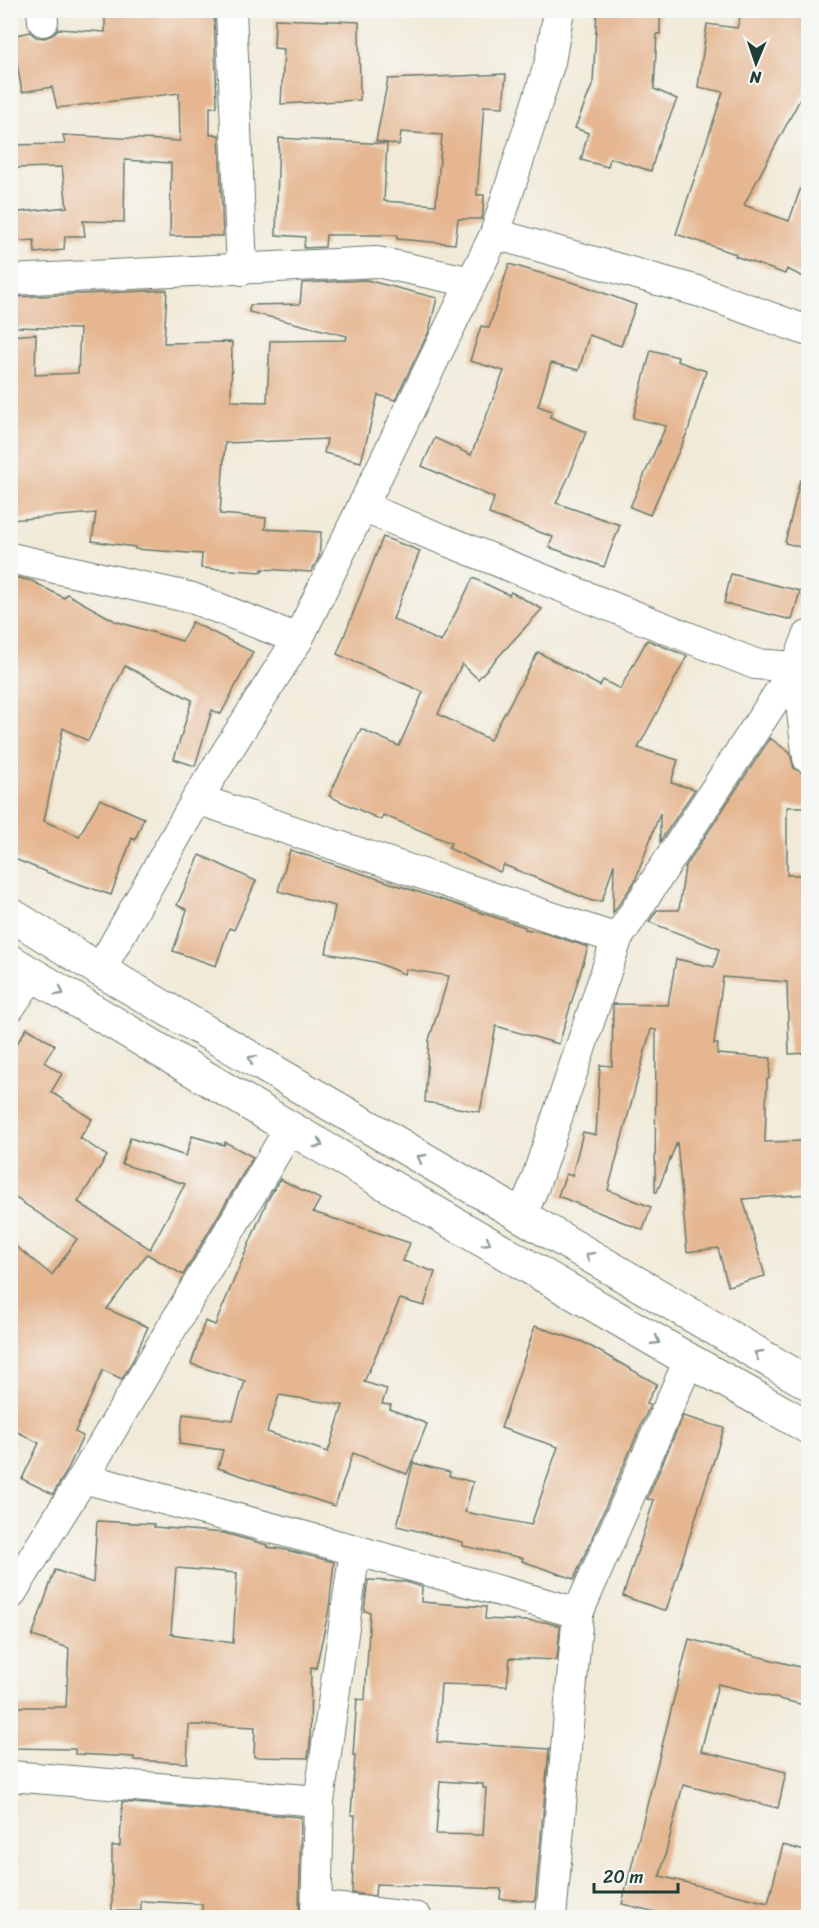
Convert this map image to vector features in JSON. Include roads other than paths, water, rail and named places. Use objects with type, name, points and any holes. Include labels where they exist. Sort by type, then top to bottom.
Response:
[{"type":"main road","points":[[10,914],[521,1217],[808,1383]]},
{"type":"main road","points":[[21,968],[290,1128],[808,1427]]},
{"type":"street","points":[[231,10],[242,270]]},
{"type":"street","points":[[100,969],[197,799],[298,639],[472,282],[495,234],[550,62],[560,10]]},
{"type":"street","points":[[495,234],[701,292],[808,330]]},
{"type":"street","points":[[10,280],[377,262],[472,282]]},
{"type":"street","points":[[362,507],[755,664],[802,668]]},
{"type":"street","points":[[10,558],[192,598],[298,639]]},
{"type":"street","points":[[808,636],[802,668],[808,758]]},
{"type":"street","points":[[521,1217],[534,1186],[617,939],[802,668]]},
{"type":"street","points":[[197,799],[617,939]]},
{"type":"street","points":[[10,1007],[21,968]]},
{"type":"street","points":[[10,1595],[83,1478],[290,1128]]},
{"type":"street","points":[[551,1917],[578,1613],[689,1360]]},
{"type":"street","points":[[83,1478],[355,1550],[578,1613]]},
{"type":"street","points":[[355,1550],[319,1801],[316,1911],[417,1917]]},
{"type":"street","points":[[10,1776],[319,1801]]}]
